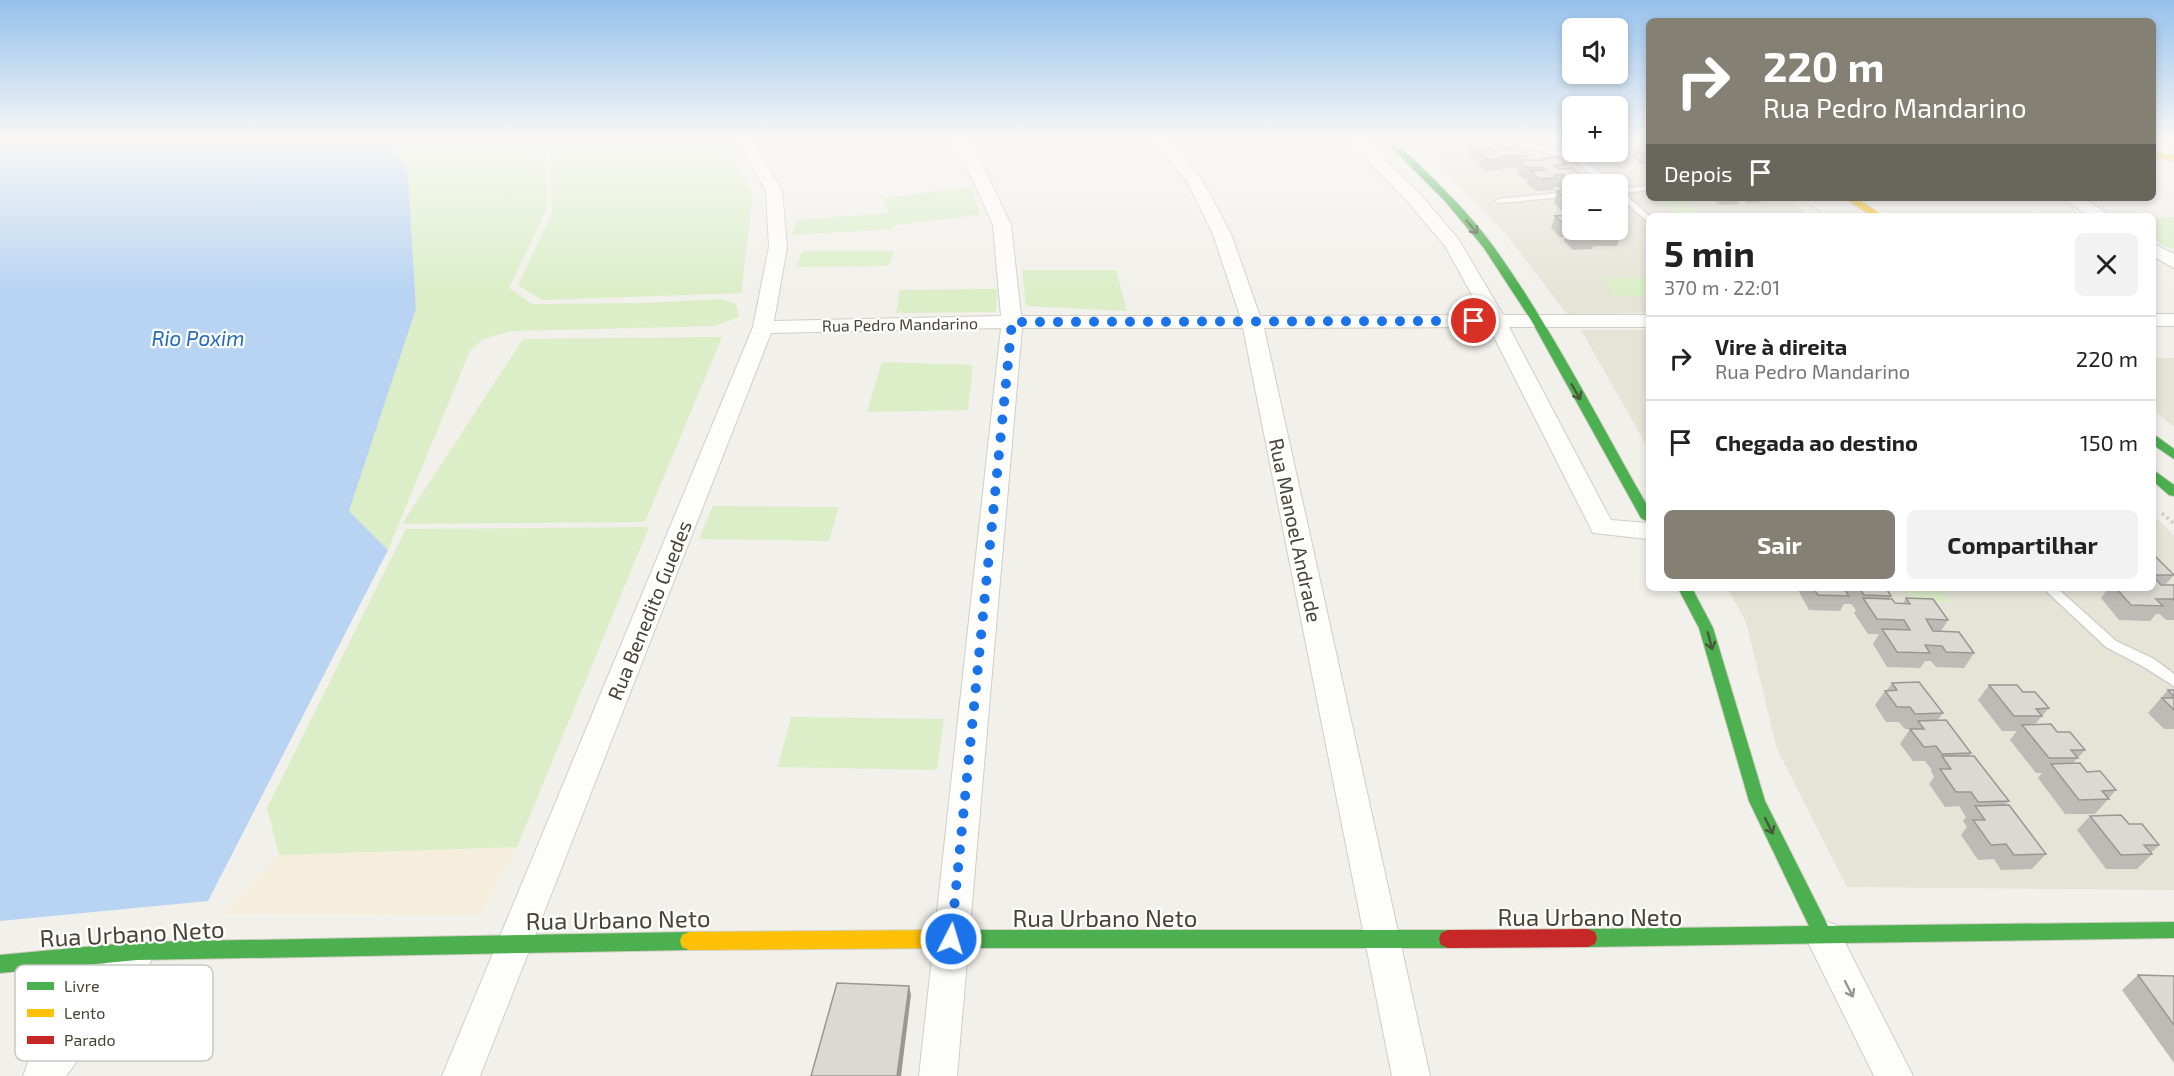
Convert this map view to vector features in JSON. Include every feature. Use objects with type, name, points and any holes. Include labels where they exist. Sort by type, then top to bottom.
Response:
[{"type":"street","name":"Rua Benedito Guedes","points":[[461,1076],[763,327],[778,247],[774,190]]},
{"type":"street","points":[[938,1076],[1012,322],[1002,225],[986,190]]},
{"type":"street","name":"Rua Manoel Andrade","points":[[1199,190],[1222,234],[1252,321],[1411,1076]]},
{"type":"street","points":[[1406,190],[1453,244],[1496,321],[1602,527],[1646,531]]},
{"type":"street","points":[[1439,190],[1488,246],[1536,321],[1646,514]]},
{"type":"street","points":[[1855,201],[1873,213]]},
{"type":"street","points":[[2076,201],[2097,213]]},
{"type":"street","points":[[2156,251],[2174,262]]},
{"type":"street","points":[[2156,320],[2174,320]]},
{"type":"street","name":"Rua Pedro Mandarino","points":[[763,327],[1012,322],[1646,321]]},
{"type":"street","points":[[2156,440],[2174,455]]},
{"type":"street","points":[[2156,476],[2174,492]]},
{"type":"street","points":[[1687,591],[1706,628],[1757,801],[1894,1076]]},
{"type":"street","name":"Rua Urbano Neto","points":[[0,964],[137,951],[514,943],[951,939],[1382,940],[2174,930]]},
{"type":"street","points":[[126,965],[137,951]]},
{"type":"street","points":[[42,1076],[53,1061]]},
{"type":"lane","points":[[1625,190],[1617,191],[1646,218]]},
{"type":"lane","points":[[1499,201],[1562,196]]},
{"type":"lane","points":[[2052,591],[2111,644],[2149,663],[2174,681]]},
{"type":"path","points":[[1803,201],[1821,213]]},
{"type":"shaded area","points":[[1464,190],[1562,190],[1562,240],[1628,240],[1628,190],[1646,190],[1646,201],[1791,201],[1807,213],[1646,213],[1646,313],[1567,314],[1505,233]]},
{"type":"shaded area","points":[[1581,330],[1646,330],[1646,444]]},
{"type":"shaded area","points":[[2156,358],[2174,358],[2174,427],[2156,412]]},
{"type":"shaded area","points":[[2156,518],[2174,535],[2174,890],[1847,887],[1777,749],[1746,622],[1729,591],[2156,591]]},
{"type":"shaded area","points":[[517,847],[481,915],[222,914],[279,855]]},
{"type":"green space","points":[[409,190],[547,190],[546,211],[509,288],[532,304],[645,303],[721,299],[736,304],[739,317],[714,326],[513,331],[483,339],[470,351],[388,550],[349,511],[416,309]]},
{"type":"green space","points":[[551,190],[751,190],[753,194],[741,293],[542,300],[518,285],[552,213]]},
{"type":"green space","points":[[945,190],[972,190],[980,215],[895,225],[892,229],[792,235],[797,220],[888,213],[882,198]]},
{"type":"green space","points":[[1661,201],[1684,201],[1701,213],[1675,213]]},
{"type":"green space","points":[[2174,217],[2174,248],[2168,248],[2156,240],[2156,218]]},
{"type":"green space","points":[[802,251],[894,251],[889,266],[797,267]]},
{"type":"green space","points":[[1022,270],[1116,270],[1127,311],[1026,306]]},
{"type":"green space","points":[[1644,277],[1646,296],[1616,297],[1603,278]]},
{"type":"green space","points":[[997,289],[996,312],[896,313],[900,290]]},
{"type":"green space","points":[[722,337],[645,522],[402,524],[523,339]]},
{"type":"green space","points":[[882,362],[973,365],[968,410],[867,412]]},
{"type":"green space","points":[[713,506],[839,507],[829,541],[699,539]]},
{"type":"green space","points":[[649,527],[517,847],[279,855],[267,808],[406,529]]},
{"type":"green space","points":[[1905,591],[1941,591],[1950,602],[1914,602]]},
{"type":"green space","points":[[791,717],[944,719],[937,770],[778,767]]},
{"type":"water","name":"Rio Poxim","points":[[0,190],[409,190],[416,309],[349,511],[388,550],[208,901],[0,921]]},
{"type":"building","points":[[1555,216],[1562,216],[1562,222]]},
{"type":"building","points":[[2156,557],[2174,575],[2156,575]]},
{"type":"building","points":[[2156,579],[2161,585],[2174,585],[2174,600],[2156,599],[2163,606],[2131,605],[2119,591],[2156,591]]},
{"type":"building","points":[[1815,591],[1845,591],[1849,596],[1818,595]]},
{"type":"building","points":[[1861,591],[1888,591],[1891,596],[1864,595]]},
{"type":"building","points":[[1863,598],[1892,599],[1895,603],[1910,604],[1906,598],[1933,599],[1948,620],[1926,619],[1933,631],[1959,632],[1974,653],[1946,652],[1942,646],[1925,645],[1930,653],[1897,652],[1882,629],[1910,630],[1904,620],[1877,619]]},
{"type":"building","points":[[1919,682],[1943,713],[1915,714],[1910,707],[1897,707],[1885,691],[1897,690],[1892,683]]},
{"type":"building","points":[[1989,685],[2017,685],[2023,692],[2035,692],[2049,708],[2036,709],[2042,716],[2014,716]]},
{"type":"building","points":[[2162,698],[2174,698],[2174,710]]},
{"type":"building","points":[[1946,720],[1971,753],[1942,754],[1936,746],[1924,747],[1910,729],[1924,729],[1918,721]]},
{"type":"building","points":[[2051,724],[2057,732],[2070,732],[2085,750],[2071,750],[2078,758],[2049,758],[2022,725]]},
{"type":"building","points":[[1942,756],[1974,756],[2009,801],[1978,802],[1971,792],[1956,792],[1940,769],[1951,769]]},
{"type":"building","points":[[2080,763],[2087,772],[2100,771],[2116,790],[2102,791],[2109,799],[2079,800],[2051,764]]},
{"type":"building","points":[[2009,805],[2046,854],[2014,855],[2006,844],[1991,845],[1973,820],[1985,820],[1975,806]]},
{"type":"building","points":[[2121,815],[2129,824],[2142,824],[2159,845],[2144,845],[2152,854],[2121,855],[2090,816]]},
{"type":"building","points":[[2138,975],[2174,976],[2174,1025]]},
{"type":"building","points":[[837,983],[909,986],[897,1076],[811,1076]]},
{"type":"traffic: fast","points":[[1439,190],[1488,246],[1536,320],[1646,514]]},
{"type":"traffic: fast","points":[[2156,440],[2174,455]]},
{"type":"traffic: fast","points":[[2156,476],[2174,492]]},
{"type":"traffic: fast","points":[[1687,591],[1706,628],[1757,801],[1823,936]]},
{"type":"traffic: fast","points":[[1588,938],[2174,930]]},
{"type":"traffic: fast","points":[[948,939],[1448,939]]},
{"type":"traffic: fast","points":[[0,964],[137,951],[689,941]]},
{"type":"traffic: slow","points":[[1855,201],[1873,213]]},
{"type":"traffic: slow","points":[[689,941],[948,939]]},
{"type":"traffic: jam","points":[[1448,939],[1588,938]]},
{"type":"route","points":[[951,939],[1012,322],[1474,321]]}]
